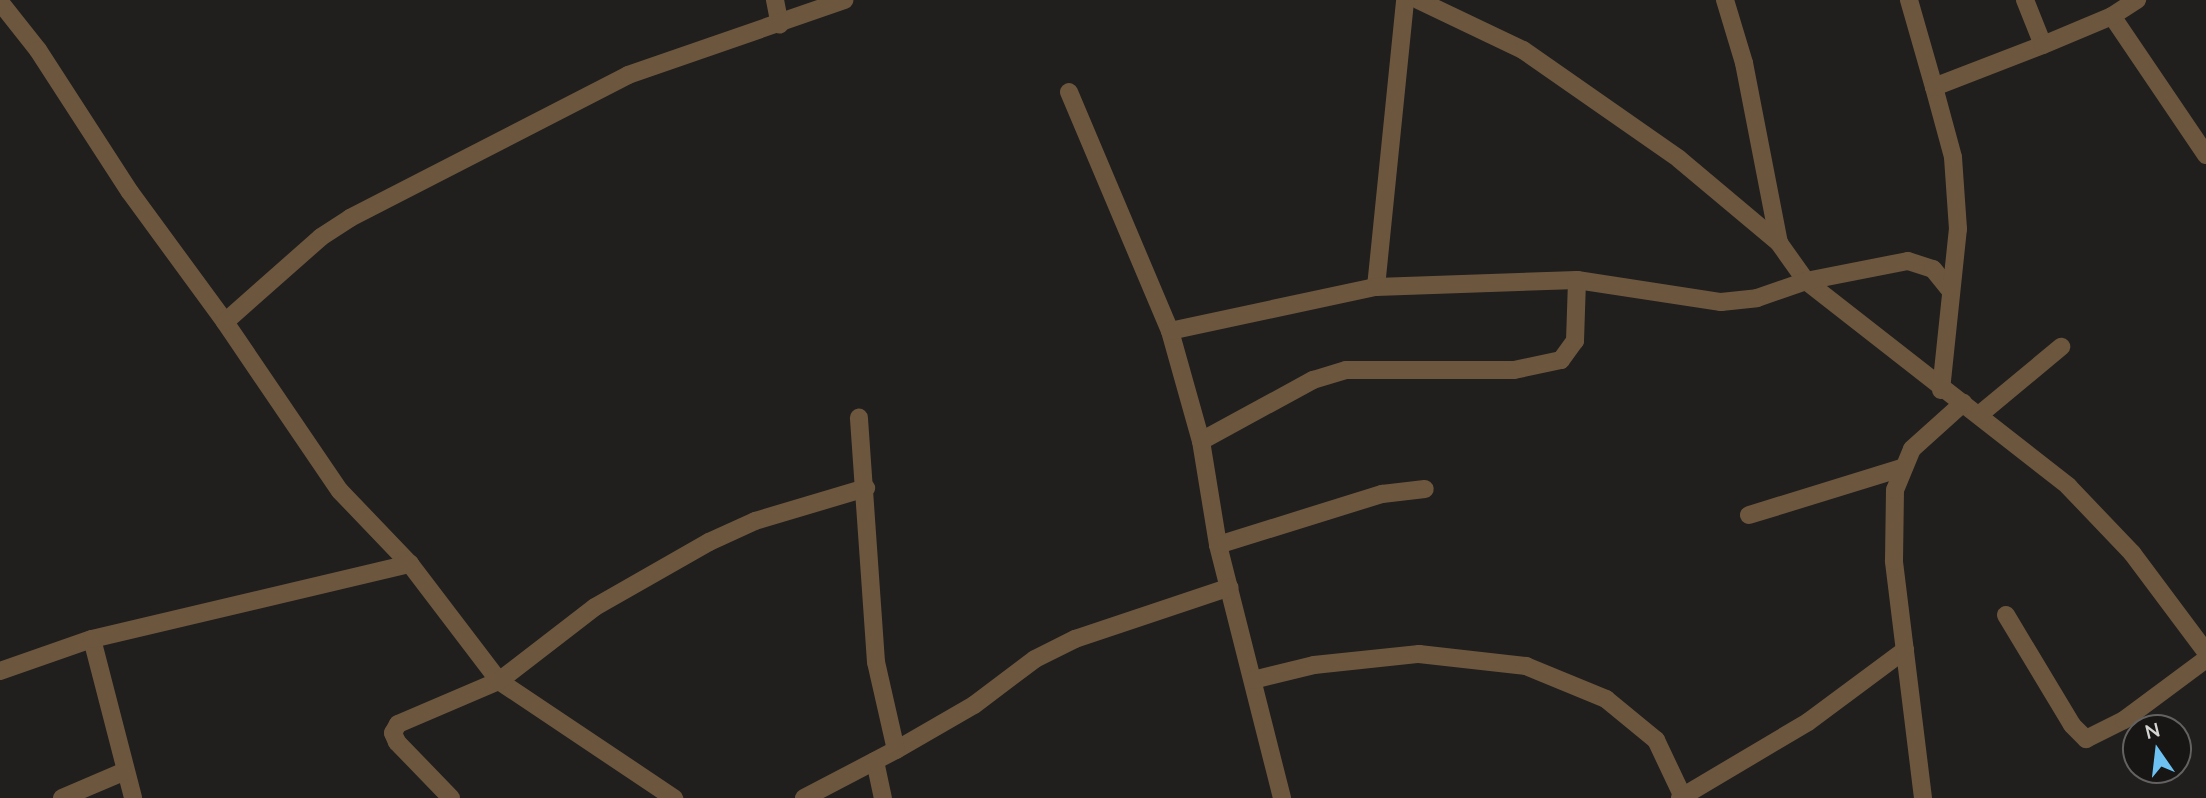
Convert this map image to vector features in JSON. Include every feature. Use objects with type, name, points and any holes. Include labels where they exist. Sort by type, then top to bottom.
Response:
[{"type":"street","points":[[775,0],[780,25]]},
{"type":"street","points":[[225,322],[321,237],[350,218],[628,75],[780,25],[844,0]]},
{"type":"street","points":[[1376,287],[1405,0]]},
{"type":"street","points":[[1418,0],[1523,50],[1679,159],[1779,243],[1806,281],[2077,495],[2132,553],[2206,652]]},
{"type":"street","points":[[1725,0],[1744,63],[1779,243]]},
{"type":"street","points":[[1909,0],[1953,157],[1958,229],[1941,390]]},
{"type":"street","points":[[2025,0],[2043,45]]},
{"type":"street","points":[[1934,87],[2112,16],[2137,0]]},
{"type":"street","points":[[0,2],[38,50],[130,192],[225,322],[340,491],[410,564],[499,681],[674,798]]},
{"type":"street","points":[[2112,16],[2206,155]]},
{"type":"street","points":[[1069,92],[1170,331],[1201,441],[1218,545],[1282,798]]},
{"type":"street","points":[[1170,331],[1376,287],[1577,281],[1721,302],[1757,298],[1806,281],[1908,261],[1925,263],[1950,290]]},
{"type":"street","points":[[1201,441],[1313,380],[1346,370],[1514,370],[1561,360],[1575,341],[1577,281]]},
{"type":"street","points":[[1979,415],[2061,347]]},
{"type":"street","points":[[1923,798],[1893,524],[1902,468],[1926,433],[1963,403]]},
{"type":"street","points":[[859,418],[866,488],[876,662],[896,750]]},
{"type":"street","points":[[1749,516],[1902,468]]},
{"type":"street","points":[[451,798],[393,733],[398,724],[499,681],[596,607],[699,547],[755,521],[866,488]]},
{"type":"street","points":[[1218,545],[1382,494],[1425,489]]},
{"type":"street","points":[[0,671],[92,639],[410,564]]},
{"type":"street","points":[[804,798],[974,705],[1035,659],[1075,639],[1230,587]]},
{"type":"street","points":[[2006,615],[2071,725],[2086,739],[2124,720],[2206,659]]},
{"type":"street","points":[[92,639],[123,772],[133,798]]},
{"type":"street","points":[[1253,680],[1314,664],[1419,654],[1526,666],[1606,699],[1656,740],[1681,796],[1808,722],[1905,650]]},
{"type":"street","points":[[875,761],[883,798]]},
{"type":"street","points":[[62,798],[123,772]]}]
